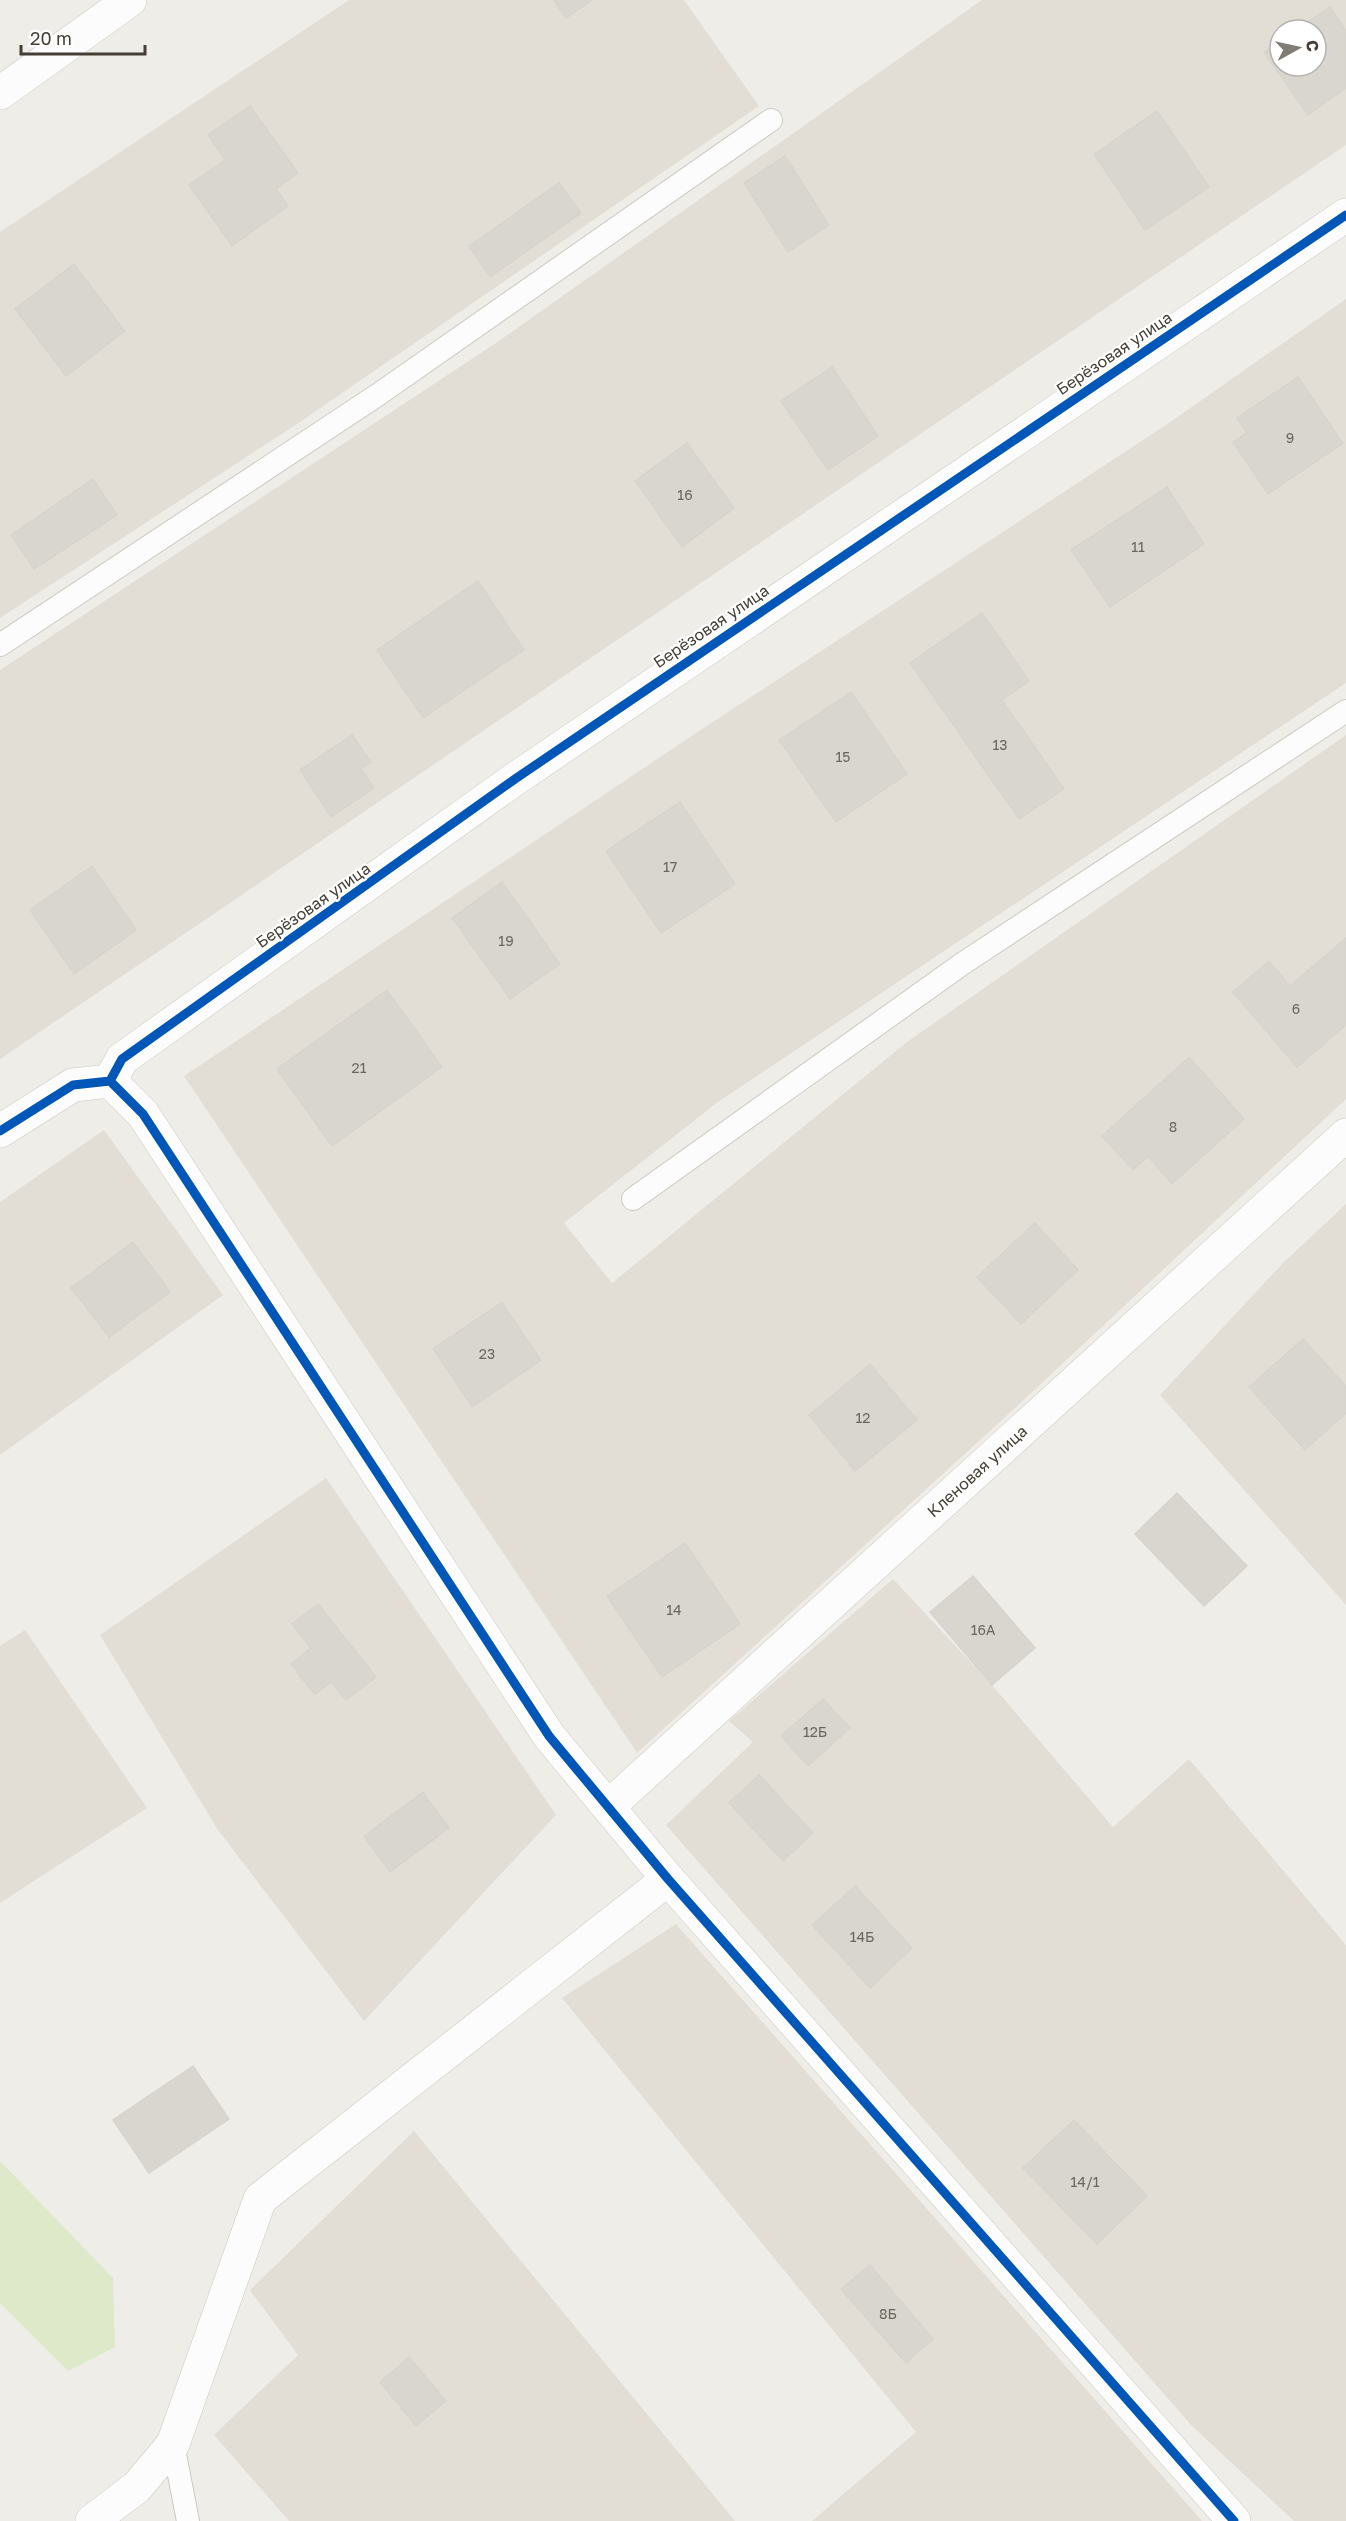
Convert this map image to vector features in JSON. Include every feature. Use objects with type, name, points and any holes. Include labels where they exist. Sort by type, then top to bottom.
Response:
[{"type":"street","points":[[0,93],[130,0]]},
{"type":"street","name":"Берёзовая улица","points":[[110,1081],[122,1059],[515,779],[1346,214]]},
{"type":"street","points":[[0,1131],[73,1085],[110,1081],[143,1114],[549,1736],[668,1879],[1234,2521]]},
{"type":"street","name":"Кленовая улица","points":[[608,1807],[1346,1135]]},
{"type":"street","points":[[92,2521],[137,2487],[174,2444],[260,2199],[668,1879]]},
{"type":"lane","points":[[0,645],[379,394],[771,120]]},
{"type":"lane","points":[[633,1199],[962,964],[1346,711]]},
{"type":"lane","points":[[174,2444],[188,2521]]},
{"type":"shaded area","points":[[349,0],[684,0],[759,106],[300,422],[0,618],[0,232]]},
{"type":"shaded area","points":[[982,0],[1346,0],[1346,145],[0,1059],[0,670],[493,345]]},
{"type":"shaded area","points":[[1346,299],[1346,683],[718,1102],[564,1223],[612,1283],[907,1042],[1346,735],[1346,1099],[1002,1420],[637,1753],[184,1076],[702,729],[1166,425]]},
{"type":"shaded area","points":[[104,1130],[223,1295],[0,1455],[0,1202]]},
{"type":"shaded area","points":[[1346,1204],[1346,1605],[1160,1395],[1284,1262]]},
{"type":"shaded area","points":[[326,1478],[556,1815],[364,2021],[218,1830],[100,1635]]},
{"type":"shaded area","points":[[893,1579],[992,1685],[1113,1827],[1189,1759],[1346,1945],[1346,2521],[1294,2521],[1192,2426],[666,1825],[753,1742],[729,1721]]},
{"type":"shaded area","points":[[25,1630],[147,1808],[0,1903],[0,1646]]},
{"type":"shaded area","points":[[676,1924],[1202,2521],[812,2521],[916,2432],[562,1998]]},
{"type":"shaded area","points":[[414,2131],[735,2521],[289,2521],[214,2435],[298,2355],[250,2290]]},
{"type":"green space","points":[[0,2161],[113,2278],[115,2347],[68,2371],[0,2303]]},
{"type":"building","points":[[554,0],[592,0],[566,18]]},
{"type":"building","points":[[1330,7],[1346,31],[1346,88],[1308,115],[1282,78],[1328,78],[1328,18],[1314,18]]},
{"type":"building","points":[[250,106],[298,173],[276,189],[288,206],[232,246],[189,185],[225,160],[208,135]]},
{"type":"building","points":[[1157,111],[1209,187],[1145,230],[1094,154]]},
{"type":"building","points":[[785,156],[829,225],[788,252],[744,183]]},
{"type":"building","points":[[559,183],[581,213],[490,277],[469,246]]},
{"type":"building","points":[[74,264],[125,331],[66,376],[15,309]]},
{"type":"building","points":[[832,367],[878,436],[828,470],[781,401]]},
{"type":"building","points":[[1298,377],[1343,443],[1268,494],[1233,442],[1247,433],[1237,418]]},
{"type":"building","points":[[687,443],[734,508],[682,547],[635,481]]},
{"type":"building","points":[[93,479],[117,515],[34,569],[11,535]]},
{"type":"building","points":[[1167,487],[1204,544],[1110,607],[1071,550]]},
{"type":"building","points":[[478,581],[524,650],[423,718],[377,650]]},
{"type":"building","points":[[982,613],[1029,681],[1002,700],[1064,789],[1019,819],[910,663]]},
{"type":"building","points":[[851,692],[907,774],[836,822],[779,740]]},
{"type":"building","points":[[352,735],[371,762],[361,769],[374,788],[331,817],[300,770]]},
{"type":"building","points":[[680,802],[735,884],[661,933],[606,851]]},
{"type":"building","points":[[92,866],[136,930],[74,974],[30,910]]},
{"type":"building","points":[[502,882],[560,964],[510,999],[452,918]]},
{"type":"building","points":[[1346,938],[1346,1025],[1297,1067],[1233,992],[1269,961],[1290,986]]},
{"type":"building","points":[[387,990],[442,1067],[332,1146],[277,1069]]},
{"type":"building","points":[[1189,1057],[1244,1119],[1172,1184],[1148,1156],[1133,1170],[1102,1136]]},
{"type":"building","points":[[1035,1223],[1078,1270],[1021,1324],[977,1277]]},
{"type":"building","points":[[133,1242],[170,1292],[109,1337],[71,1288]]},
{"type":"building","points":[[502,1302],[541,1360],[472,1407],[433,1349]]},
{"type":"building","points":[[1303,1339],[1346,1386],[1346,1413],[1305,1450],[1249,1387]]},
{"type":"building","points":[[870,1364],[917,1420],[855,1471],[809,1415]]},
{"type":"building","points":[[1177,1493],[1247,1566],[1204,1606],[1135,1534]]},
{"type":"building","points":[[685,1543],[740,1624],[662,1677],[607,1596]]},
{"type":"building","points":[[973,1576],[1035,1648],[992,1685],[930,1612]]},
{"type":"building","points":[[318,1604],[376,1677],[346,1700],[331,1682],[315,1695],[291,1664],[311,1648],[292,1624]]},
{"type":"building","points":[[823,1699],[850,1728],[808,1766],[781,1736]]},
{"type":"building","points":[[759,1775],[813,1833],[783,1861],[729,1803]]},
{"type":"building","points":[[423,1792],[449,1828],[390,1872],[364,1836]]},
{"type":"building","points":[[855,1886],[912,1948],[870,1988],[812,1925]]},
{"type":"building","points":[[193,2066],[229,2119],[149,2173],[113,2120]]},
{"type":"building","points":[[1074,2120],[1147,2196],[1097,2244],[1023,2168]]},
{"type":"building","points":[[870,2265],[933,2339],[906,2363],[841,2289]]},
{"type":"building","points":[[409,2357],[446,2401],[416,2426],[380,2382]]},
{"type":"cycle path","points":[[110,1081],[122,1059],[515,779],[1346,215]]},
{"type":"cycle path","points":[[0,1131],[73,1085],[110,1081],[143,1114],[549,1736],[668,1879],[1234,2521]]}]
